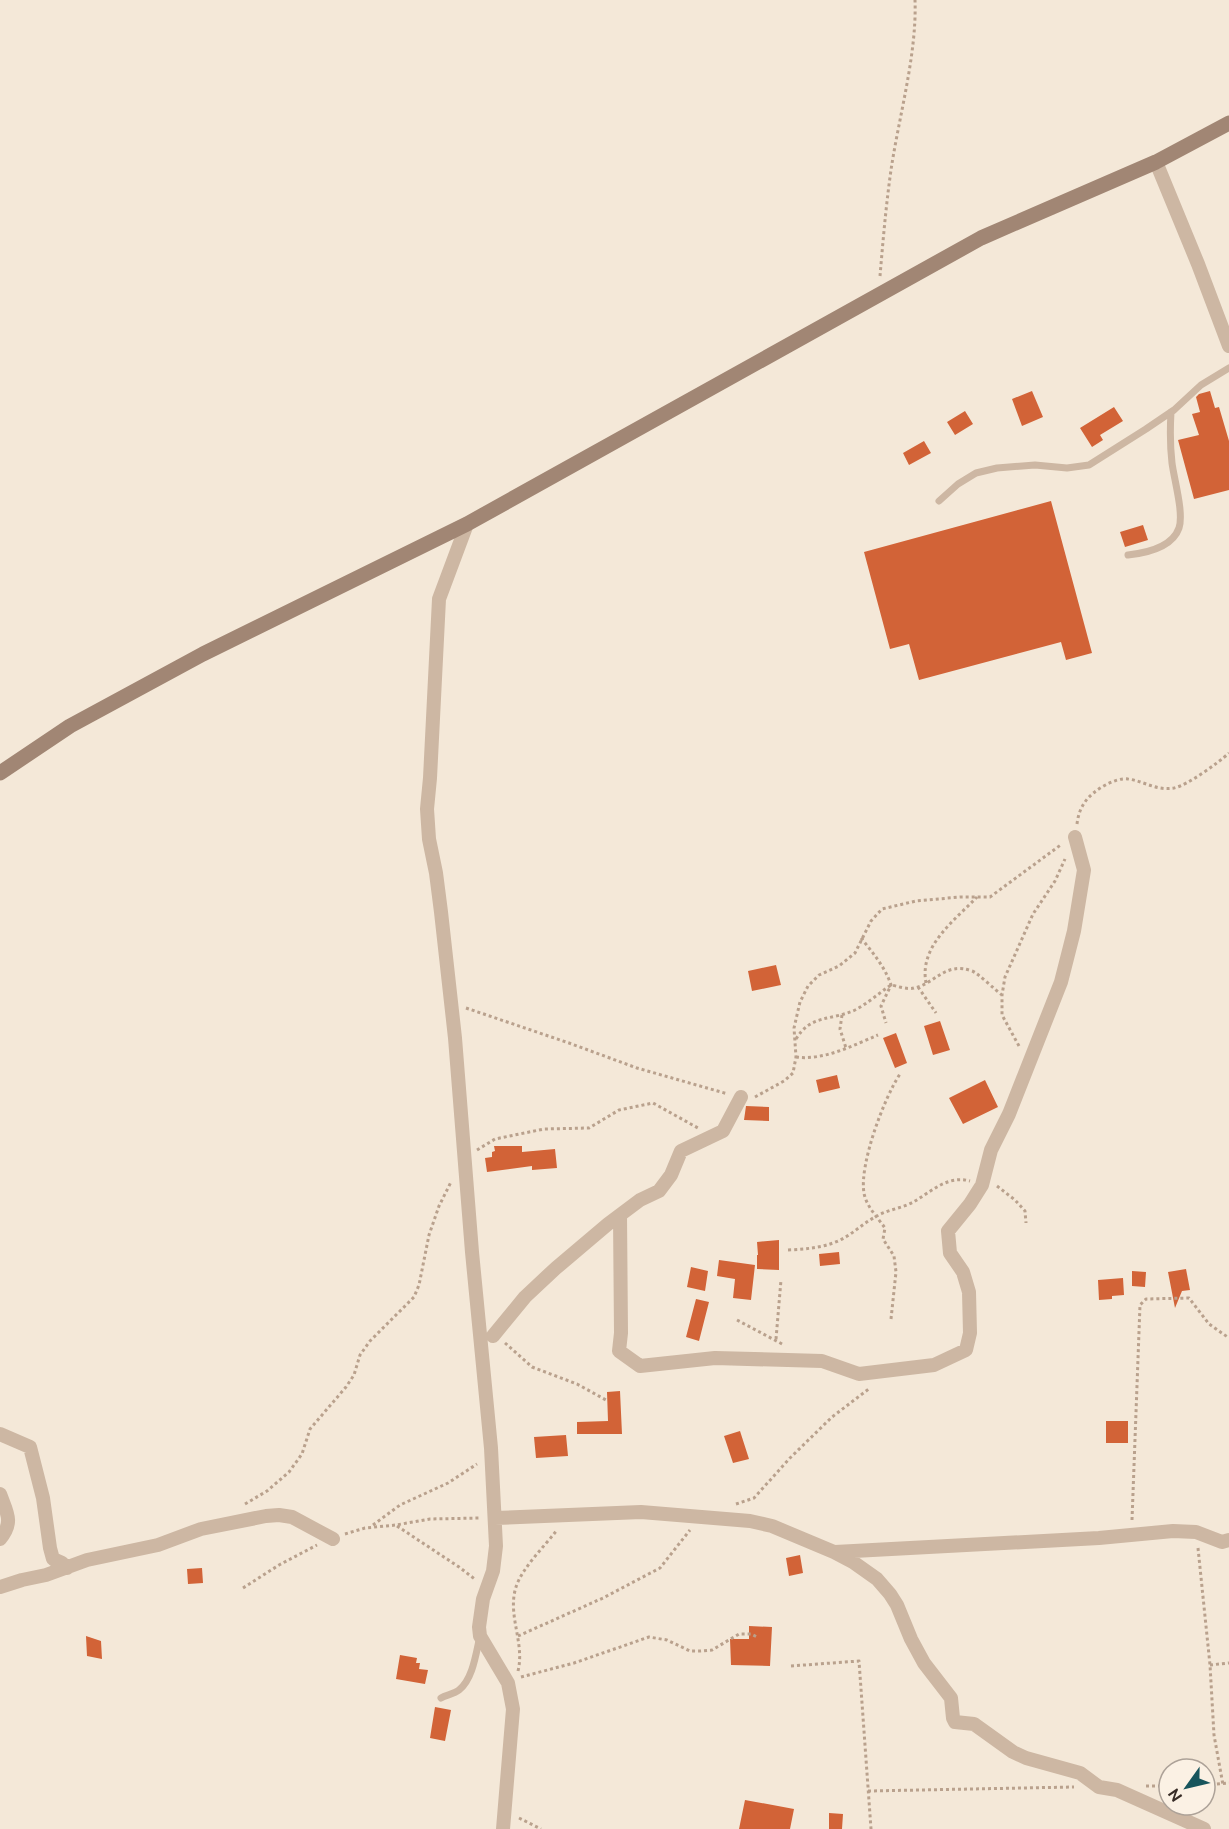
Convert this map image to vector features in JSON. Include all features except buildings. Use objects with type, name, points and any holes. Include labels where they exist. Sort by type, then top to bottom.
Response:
[{"type":"street","points":[[0,773],[70,726],[204,654],[467,524],[981,238],[1156,162],[1229,123]]},
{"type":"street","points":[[1156,162],[1229,346]]},
{"type":"street","points":[[467,524],[439,599],[427,809],[455,1038],[489,1416],[496,1546],[493,1571],[480,1613],[480,1636],[508,1683],[513,1709],[503,1829]]},
{"type":"street","points":[[620,1215],[621,1333],[619,1351],[640,1366],[715,1358],[822,1361],[859,1374],[934,1365],[966,1350],[970,1333],[969,1292],[963,1272],[950,1253],[948,1231],[982,1185],[991,1150],[1009,1114],[1061,982],[1074,931],[1084,870],[1075,837]]},
{"type":"street","points":[[493,1336],[525,1297],[556,1268],[640,1200],[659,1191],[671,1175],[681,1151],[723,1131],[741,1097]]},
{"type":"street","points":[[0,1434],[30,1447],[43,1498],[53,1558],[67,1568]]},
{"type":"street","points":[[0,1494],[9,1523],[7,1531],[0,1539]]},
{"type":"street","points":[[495,1518],[641,1512],[750,1521],[772,1526],[834,1552],[877,1579],[890,1594],[920,1655],[951,1698],[954,1721],[974,1724],[1013,1752],[1026,1758],[1080,1773],[1099,1787],[1117,1790],[1204,1829]]},
{"type":"street","points":[[0,1587],[46,1575],[87,1560],[158,1545],[201,1529],[266,1516],[292,1517],[333,1539]]},
{"type":"street","points":[[834,1552],[1099,1538],[1173,1531],[1196,1532],[1222,1542],[1229,1540]]},
{"type":"lane","points":[[939,501],[958,484],[976,473],[997,468],[1035,465],[1067,468],[1089,465],[1171,412],[1201,385],[1229,368]]},
{"type":"lane","points":[[1128,555],[1149,552],[1159,547],[1170,540],[1179,528],[1179,506],[1170,442],[1171,412]]},
{"type":"lane","points":[[441,1698],[456,1692],[464,1685],[474,1662],[480,1636]]},
{"type":"path","points":[[878,296],[891,172],[910,60],[915,0]]},
{"type":"path","points":[[1028,1064],[1002,1015],[1005,977],[1033,914],[1055,881],[1075,837],[1079,813],[1086,800],[1107,783],[1127,779],[1152,787],[1174,788],[1229,753]]},
{"type":"path","points":[[451,1003],[637,1068],[741,1097],[756,1096],[784,1081],[793,1073],[796,1057],[794,1028],[800,1002],[808,986],[819,975],[838,966],[855,953],[871,921],[882,909],[916,901],[990,897],[1054,849],[1075,837]]},
{"type":"path","points":[[926,983],[924,974],[927,958],[938,937],[977,897]]},
{"type":"path","points":[[861,938],[879,962],[891,985],[881,1006],[886,1023]]},
{"type":"path","points":[[795,1040],[802,1028],[812,1022],[857,1009],[891,985],[913,989],[940,974],[956,969],[974,971],[1002,995]]},
{"type":"path","points":[[918,987],[936,1013]]},
{"type":"path","points":[[842,1015],[840,1029],[846,1048]]},
{"type":"path","points":[[796,1057],[817,1057],[878,1035]]},
{"type":"path","points":[[891,1319],[896,1272],[894,1256],[883,1239],[885,1228],[870,1208],[864,1194],[864,1170],[870,1145],[894,1083],[900,1074]]},
{"type":"path","points":[[243,1505],[267,1491],[289,1472],[302,1454],[310,1429],[346,1387],[354,1375],[360,1355],[370,1341],[414,1297],[419,1285],[432,1225],[439,1206],[464,1158],[495,1139],[544,1129],[589,1128],[619,1110],[653,1103],[713,1136]]},
{"type":"path","points":[[788,1250],[823,1247],[841,1240],[876,1216],[892,1208],[913,1203],[937,1185],[951,1181],[965,1180],[982,1185],[998,1186],[1025,1211],[1026,1223]]},
{"type":"path","points":[[776,1339],[781,1280]]},
{"type":"path","points":[[1132,1535],[1140,1305],[1146,1299],[1189,1298],[1209,1324],[1229,1338]]},
{"type":"path","points":[[737,1320],[776,1339],[808,1361]]},
{"type":"path","points":[[493,1336],[532,1367],[577,1384],[606,1400]]},
{"type":"path","points":[[373,1525],[400,1505],[448,1483],[480,1462]]},
{"type":"path","points":[[567,1515],[526,1569],[516,1587],[514,1610],[521,1650],[516,1678],[574,1663],[649,1637],[667,1640],[690,1651],[701,1651],[712,1650],[739,1634],[751,1634],[757,1637]]},
{"type":"path","points":[[243,1588],[279,1565],[333,1539],[365,1528],[430,1519],[495,1518]]},
{"type":"path","points":[[396,1525],[487,1588]]},
{"type":"path","points":[[1196,1532],[1210,1665],[1214,1735],[1223,1785]]},
{"type":"path","points":[[791,1666],[859,1661],[871,1829]]},
{"type":"path","points":[[1210,1665],[1229,1663]]},
{"type":"path","points":[[1217,1785],[1229,1783]]},
{"type":"path","points":[[1146,1786],[1157,1786]]},
{"type":"path","points":[[868,1791],[1099,1787]]},
{"type":"path","points":[[504,1810],[541,1829]]}]
